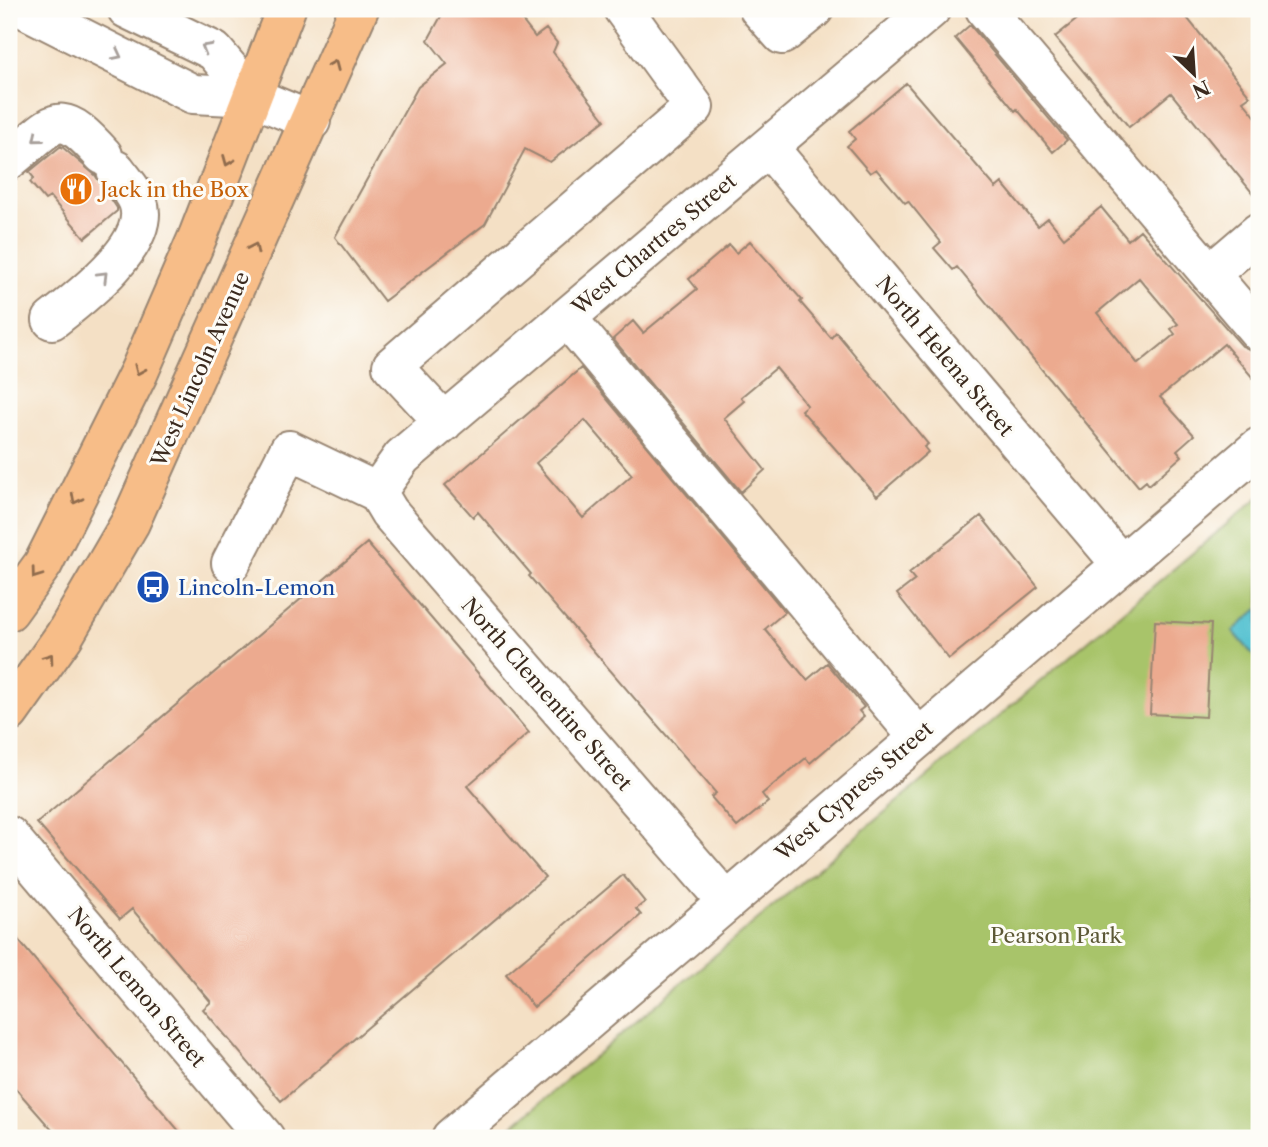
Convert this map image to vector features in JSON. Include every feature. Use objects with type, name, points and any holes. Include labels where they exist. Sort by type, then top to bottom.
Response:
[{"type":"main road","points":[[9,611],[43,564],[139,372],[253,97],[286,9]]},
{"type":"main road","name":"West Lincoln Avenue","points":[[9,713],[64,636],[130,523],[359,9]]},
{"type":"street","points":[[25,9],[193,94],[253,97],[310,121]]},
{"type":"street","points":[[127,9],[214,51],[253,97]]},
{"type":"street","points":[[444,422],[392,366],[694,107],[623,9]]},
{"type":"street","points":[[759,9],[782,35],[814,9]]},
{"type":"street","name":"West Chartres Street","points":[[379,488],[402,457],[932,9]]},
{"type":"street","points":[[985,9],[1259,332]]},
{"type":"street","points":[[9,160],[53,125],[67,122],[78,127],[110,163],[139,203],[139,222],[128,246],[110,270],[52,320]]},
{"type":"street","name":"North Helena Street","points":[[769,148],[1120,564]]},
{"type":"street","points":[[1210,274],[1259,233]]},
{"type":"street","points":[[567,318],[918,737]]},
{"type":"street","name":"West Cypress Street","points":[[452,1138],[1259,447]]},
{"type":"street","points":[[231,563],[289,450],[379,488]]},
{"type":"street","name":"North Clementine Street","points":[[379,488],[390,512],[726,901]]},
{"type":"street","name":"North Lemon Street","points":[[9,836],[265,1138]]},
{"type":"green space","name":"Pearson Park","points":[[1259,497],[1259,1138],[498,1138]]},
{"type":"water","points":[[1259,608],[1259,662],[1233,631]]},
{"type":"building","points":[[445,9],[513,9],[535,37],[546,29],[557,43],[553,52],[605,120],[550,162],[525,149],[485,224],[384,301],[335,237],[418,87],[447,64],[428,40]]},
{"type":"building","points":[[1090,9],[1180,9],[1250,96],[1243,101],[1259,121],[1259,201],[1171,93],[1129,127],[1055,37]]},
{"type":"building","points":[[970,25],[1067,140],[1053,152],[955,38]]},
{"type":"building","points":[[906,83],[996,188],[1002,183],[1038,226],[1048,218],[1064,238],[1101,207],[1128,240],[1140,230],[1242,346],[1259,353],[1259,385],[1224,344],[1160,397],[1194,435],[1177,450],[1182,456],[1149,485],[1146,481],[1139,487],[957,267],[953,270],[934,248],[941,242],[908,201],[905,203],[876,169],[870,173],[847,146],[855,139],[849,131]],"holes":[[[1139,278],[1178,324],[1171,329],[1175,334],[1138,364],[1097,313]]]},
{"type":"building","name":"Jack in the Box","points":[[61,146],[95,175],[117,208],[117,211],[85,238],[50,197],[45,200],[30,182],[34,178],[29,172]]},
{"type":"building","points":[[750,241],[831,338],[836,332],[928,444],[924,447],[928,452],[877,496],[801,410],[807,405],[776,368],[741,397],[744,401],[724,418],[765,470],[741,492],[613,339],[633,321],[643,333],[697,289],[689,279],[729,245],[736,253]]},
{"type":"building","points":[[581,368],[785,612],[765,629],[807,680],[827,663],[864,707],[859,711],[864,717],[810,763],[806,758],[762,794],[768,802],[737,827],[711,797],[716,793],[529,576],[531,574],[478,512],[473,517],[445,485]],"holes":[[[585,420],[632,475],[583,518],[536,463]]]},
{"type":"building","points":[[981,516],[1038,587],[949,659],[897,594],[915,580],[909,573]]},
{"type":"building","points":[[367,543],[529,733],[467,786],[545,877],[281,1101],[203,1009],[211,1002],[132,909],[120,919],[37,823]]},
{"type":"building","points":[[1155,621],[1211,624],[1206,717],[1150,714]]},
{"type":"building","points":[[623,875],[645,902],[636,909],[641,915],[534,1007],[506,974]]},
{"type":"building","points":[[9,929],[185,1138],[59,1138],[9,1081]]},
{"type":"place","name":"Jack in the Box","points":[[76,189]]},
{"type":"place","name":"Lincoln-Lemon","points":[[153,587]]}]
